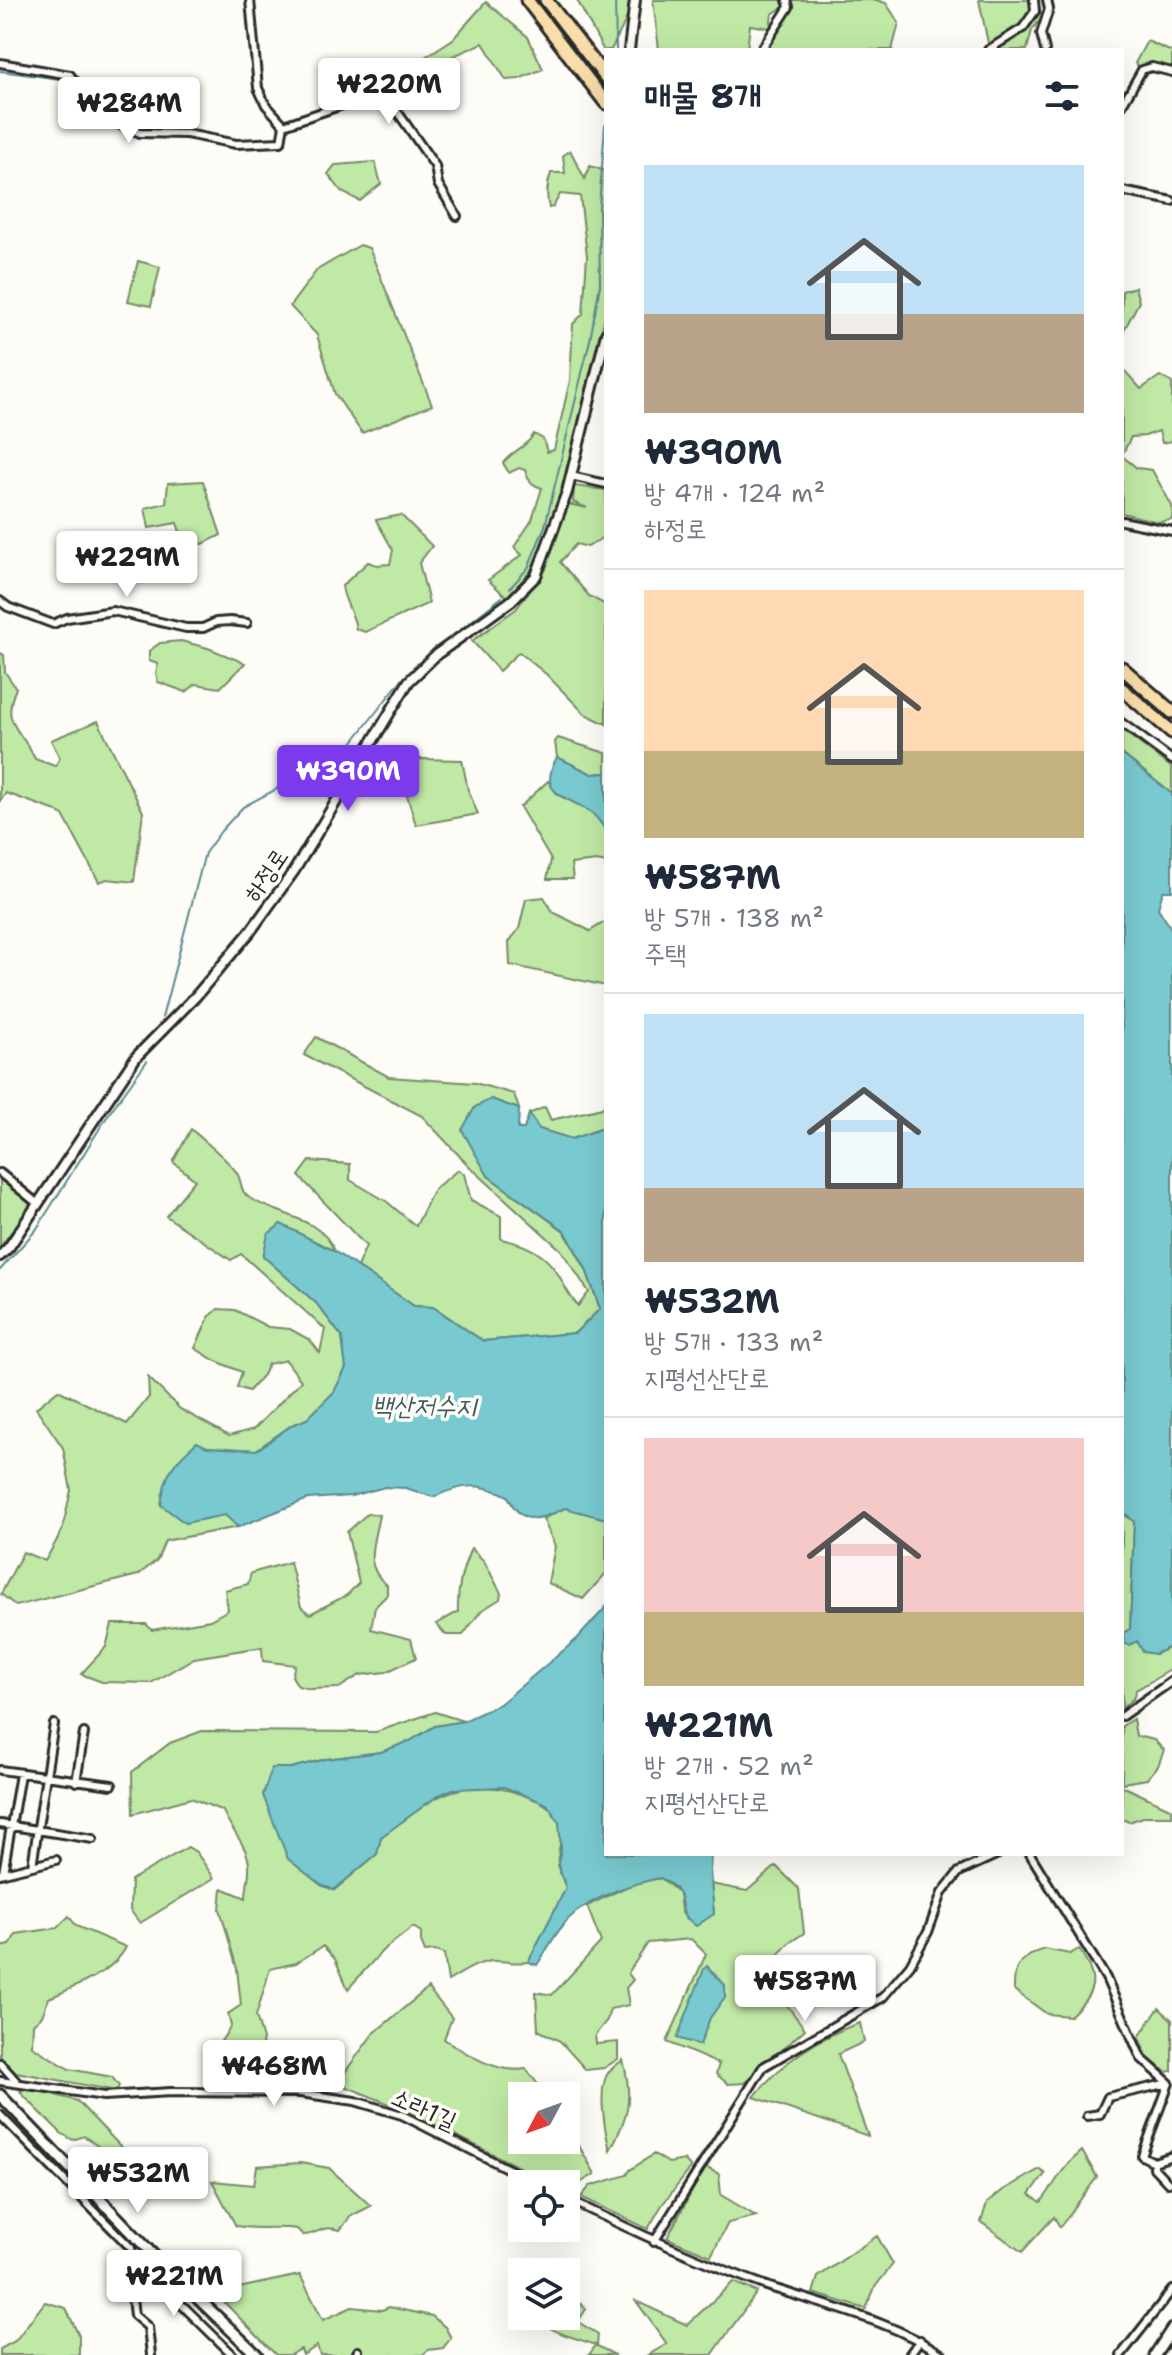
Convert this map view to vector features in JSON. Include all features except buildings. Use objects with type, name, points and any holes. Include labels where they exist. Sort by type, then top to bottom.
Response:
[{"type":"highway","points":[[527,0],[604,100]]},
{"type":"highway","points":[[546,0],[604,75]]},
{"type":"highway","points":[[1124,670],[1172,712]]},
{"type":"highway","points":[[1124,691],[1172,732]]},
{"type":"main road","points":[[0,2095],[160,2262],[257,2355]]},
{"type":"main road","points":[[1155,2355],[1172,2329]]},
{"type":"street","points":[[250,0],[258,88],[266,105],[284,125]]},
{"type":"street","points":[[629,48],[635,0]]},
{"type":"street","points":[[762,48],[789,7],[787,0]]},
{"type":"street","points":[[993,48],[1023,28],[1035,11],[1034,0]]},
{"type":"street","points":[[1044,48],[1041,34],[1049,9],[1047,0]]},
{"type":"street","points":[[0,63],[70,75],[93,104],[113,122],[140,133],[187,134],[236,144],[281,142],[284,125]]},
{"type":"street","points":[[1124,102],[1142,70],[1152,67],[1172,72]]},
{"type":"street","points":[[284,125],[383,91],[435,166],[438,184],[457,216]]},
{"type":"street","points":[[1124,191],[1172,201]]},
{"type":"street","name":"하정로","points":[[0,1256],[136,1057],[196,996],[250,932],[294,871],[409,681],[437,654],[511,601],[536,576],[571,476],[604,342]]},
{"type":"street","points":[[571,476],[604,484]]},
{"type":"street","points":[[1124,521],[1172,531]]},
{"type":"street","points":[[0,601],[53,624],[67,618],[113,611],[186,628],[203,628],[216,622],[247,623]]},
{"type":"street","points":[[1124,724],[1172,760]]},
{"type":"street","points":[[0,1173],[38,1204]]},
{"type":"street","points":[[1124,1715],[1172,1681]]},
{"type":"street","points":[[32,1866],[54,1724]]},
{"type":"street","points":[[76,1782],[84,1733]]},
{"type":"street","points":[[0,1770],[112,1785]]},
{"type":"street","points":[[20,1774],[2,1874],[56,1860]]},
{"type":"street","points":[[0,1824],[93,1839]]},
{"type":"street","points":[[654,2242],[763,2067],[883,1997],[910,1965],[928,1932],[942,1893],[959,1872],[994,1856]]},
{"type":"street","points":[[1031,1856],[1106,1978],[1141,2058],[1170,2082]]},
{"type":"street","points":[[0,2063],[17,2083]]},
{"type":"street","name":"소라1길","points":[[0,2081],[104,2096],[171,2092],[300,2093],[355,2101],[402,2115],[510,2170]]},
{"type":"street","points":[[1087,2116],[1100,2114],[1108,2097],[1170,2082]]},
{"type":"street","points":[[1170,2082],[1142,2156],[1154,2162],[1172,2156]]},
{"type":"street","points":[[0,2115],[131,2248],[129,2275],[134,2315],[148,2327],[151,2355]]},
{"type":"street","points":[[1154,2162],[1154,2168],[1168,2183]]},
{"type":"street","points":[[580,2205],[654,2242],[767,2286],[864,2315],[920,2340],[943,2355]]},
{"type":"street","points":[[131,2264],[177,2300],[233,2355]]},
{"type":"street","points":[[1121,2355],[1172,2290]]},
{"type":"street","points":[[909,2355],[920,2340]]},
{"type":"green space","points":[[577,0],[632,0],[631,10],[612,48],[604,48],[604,51]]},
{"type":"green space","points":[[653,0],[784,0],[785,6],[772,14],[770,28],[750,25],[747,48],[659,48]]},
{"type":"green space","points":[[790,0],[876,0],[886,3],[899,23],[893,48],[764,48],[792,9]]},
{"type":"green space","points":[[979,0],[1038,0],[1042,18],[1032,30],[1028,48],[991,48]]},
{"type":"green space","points":[[486,2],[528,37],[543,69],[519,79],[506,80],[483,43],[428,67],[422,59],[453,39]]},
{"type":"green space","points":[[1147,41],[1172,52],[1172,76],[1153,70],[1144,73],[1135,63]]},
{"type":"green space","points":[[570,150],[585,179],[590,166],[604,170],[604,321],[548,534],[530,572],[507,597],[488,580],[522,555],[514,547],[532,520],[542,488],[531,482],[525,470],[519,468],[509,473],[503,463],[534,434],[543,439],[547,452],[554,450],[570,380],[573,324],[583,314],[587,256],[580,196],[560,194],[553,207],[549,208],[547,199],[551,173],[565,173],[563,156]]},
{"type":"green space","points":[[375,162],[381,184],[360,201],[342,192],[328,174],[335,165]]},
{"type":"green space","points":[[360,245],[369,248],[432,405],[362,433],[335,394],[317,335],[290,306],[317,270]]},
{"type":"green space","points":[[138,261],[160,267],[151,306],[128,301]]},
{"type":"green space","points":[[1135,287],[1139,302],[1124,330],[1124,290]]},
{"type":"green space","points":[[1124,370],[1141,389],[1160,376],[1172,383],[1172,441],[1162,443],[1159,431],[1131,437],[1124,451]]},
{"type":"green space","points":[[1124,458],[1137,468],[1152,470],[1172,506],[1172,520],[1158,522],[1124,514]]},
{"type":"green space","points":[[203,481],[221,535],[203,544],[184,544],[177,523],[149,528],[145,508],[166,503],[168,483]]},
{"type":"green space","points":[[574,486],[604,490],[604,536],[588,547],[576,544],[560,562],[589,596],[604,604],[604,723],[585,714],[546,674],[519,652],[499,671],[472,641],[516,609],[545,571],[568,504],[587,508],[573,502]]},
{"type":"green space","points":[[401,515],[432,546],[419,563],[429,603],[365,632],[356,629],[342,586],[368,562],[390,564],[393,550],[376,520]]},
{"type":"green space","points":[[181,641],[245,663],[220,688],[196,684],[186,692],[158,682],[158,664],[149,661],[149,651],[160,643]]},
{"type":"green space","points":[[0,653],[4,655],[5,672],[16,688],[10,710],[11,719],[35,759],[55,766],[60,758],[51,740],[98,721],[143,812],[134,882],[107,879],[99,882],[63,815],[6,793],[0,801]]},
{"type":"green space","points":[[1124,732],[1172,768],[1172,794],[1124,756]]},
{"type":"green space","points":[[558,738],[604,752],[604,773],[592,774],[557,757],[555,742]]},
{"type":"green space","points":[[462,760],[468,790],[478,814],[416,825],[406,792],[414,761]]},
{"type":"green space","points":[[548,781],[558,795],[593,812],[604,827],[604,863],[571,864],[573,879],[547,879],[551,860],[520,807]]},
{"type":"green space","points":[[544,897],[553,912],[590,931],[604,922],[604,986],[510,965],[509,942],[519,929],[526,899]]},
{"type":"green space","points":[[316,1037],[389,1077],[475,1083],[514,1094],[519,1109],[491,1099],[488,1176],[564,1231],[586,1269],[600,1309],[575,1333],[483,1341],[434,1307],[414,1306],[357,1267],[366,1246],[299,1176],[310,1161],[350,1164],[350,1180],[386,1201],[416,1226],[434,1189],[458,1170],[464,1174],[471,1200],[501,1216],[501,1239],[526,1247],[547,1260],[578,1306],[589,1292],[561,1250],[468,1165],[422,1116],[304,1055]]},
{"type":"green space","points":[[604,1106],[603,1128],[572,1139],[539,1129],[529,1114],[545,1107],[551,1120]]},
{"type":"green space","points":[[191,1129],[233,1168],[247,1196],[310,1224],[329,1240],[334,1251],[280,1224],[263,1256],[316,1303],[342,1337],[346,1368],[334,1392],[307,1419],[292,1425],[256,1450],[207,1447],[185,1523],[225,1514],[238,1527],[165,1541],[157,1560],[138,1575],[16,1606],[1,1594],[23,1552],[45,1561],[62,1531],[71,1490],[63,1448],[36,1408],[58,1390],[127,1424],[149,1397],[148,1377],[180,1409],[229,1436],[254,1429],[301,1381],[286,1360],[268,1364],[249,1391],[237,1387],[242,1372],[195,1348],[209,1317],[218,1309],[235,1310],[268,1327],[290,1329],[310,1340],[320,1353],[325,1329],[241,1254],[231,1260],[166,1216],[195,1180],[173,1162]]},
{"type":"green space","points":[[0,1179],[33,1203],[0,1247]]},
{"type":"green space","points":[[565,1507],[604,1518],[604,1575],[583,1599],[548,1583],[555,1546],[543,1519]]},
{"type":"green space","points":[[368,1513],[379,1515],[372,1562],[374,1570],[387,1585],[387,1595],[375,1607],[371,1629],[411,1639],[416,1658],[386,1672],[360,1675],[339,1688],[310,1689],[298,1686],[292,1676],[295,1665],[263,1661],[262,1647],[194,1658],[151,1683],[102,1682],[81,1674],[106,1647],[112,1624],[146,1624],[152,1630],[210,1620],[228,1610],[225,1590],[248,1584],[251,1573],[290,1562],[301,1607],[310,1614],[347,1595],[359,1583],[347,1532]]},
{"type":"green space","points":[[1124,1515],[1134,1521],[1130,1629],[1124,1632]]},
{"type":"green space","points":[[471,1548],[484,1561],[501,1593],[500,1599],[481,1611],[463,1635],[446,1635],[436,1624],[458,1612],[461,1579]]},
{"type":"green space","points":[[1124,1634],[1155,1654],[1172,1646],[1172,1669],[1136,1690],[1133,1699],[1124,1706]]},
{"type":"green space","points":[[435,1712],[463,1721],[435,1726],[410,1741],[381,1752],[272,1769],[263,1795],[277,1826],[334,1890],[377,1854],[381,1837],[415,1811],[448,1793],[465,1788],[503,1789],[546,1805],[556,1816],[560,1827],[558,1865],[566,1888],[528,1962],[484,1963],[448,1981],[444,1954],[425,1952],[421,1932],[413,1927],[382,1951],[348,1989],[335,1959],[323,1946],[296,1963],[270,1969],[256,2016],[263,2039],[255,2083],[208,2087],[208,2061],[231,2026],[228,2014],[241,2005],[237,1969],[220,1909],[222,1888],[246,1898],[248,1858],[223,1811],[191,1798],[133,1814],[132,1772],[170,1743],[202,1731],[376,1732]]},
{"type":"green space","points":[[1133,1719],[1136,1736],[1154,1740],[1164,1750],[1158,1766],[1147,1779],[1124,1783],[1124,1725]]},
{"type":"green space","points":[[1124,1787],[1172,1809],[1172,1816],[1146,1816],[1129,1822],[1124,1820]]},
{"type":"green space","points":[[188,1847],[196,1852],[214,1878],[140,1923],[130,1910],[131,1880]]},
{"type":"green space","points":[[776,1866],[799,1889],[804,1933],[775,1958],[784,2001],[805,2029],[745,2083],[728,2084],[716,2074],[719,2064],[667,2042],[706,1954],[691,1939],[648,1943],[628,1973],[633,1980],[626,1988],[629,2005],[610,2009],[607,2020],[595,2035],[596,2044],[618,2042],[618,2059],[604,2068],[586,2070],[560,2041],[538,2030],[536,1992],[552,1995],[601,1942],[587,1906],[636,1882],[661,1878],[679,1893],[681,1911],[686,1919],[714,1914],[711,1884],[747,1891]]},
{"type":"green space","points":[[69,1916],[76,1926],[126,1947],[103,1971],[49,1998],[42,2016],[33,2024],[32,2046],[69,2069],[112,2077],[119,2086],[116,2091],[16,2072],[0,2056],[0,1947],[10,1945],[16,1934],[57,1928]]},
{"type":"green space","points":[[1044,1949],[1070,1954],[1079,1949],[1090,1969],[1090,1992],[1070,2016],[1047,2014],[1014,1990],[1015,1974],[1020,1963]]},
{"type":"green space","points":[[428,1988],[452,2018],[444,2039],[494,2066],[526,2069],[536,2082],[508,2082],[508,2154],[580,2154],[580,2148],[595,2174],[580,2183],[580,2170],[525,2170],[407,2111],[337,2083],[373,2034]]},
{"type":"green space","points":[[1159,2008],[1172,2020],[1172,2071],[1166,2072],[1147,2057],[1139,2037]]},
{"type":"green space","points":[[860,2023],[864,2042],[838,2054],[868,2136],[754,2097],[775,2073],[801,2052],[830,2035]]},
{"type":"green space","points":[[623,2060],[628,2085],[627,2106],[610,2150],[604,2122],[603,2089],[608,2073]]},
{"type":"green space","points":[[23,2086],[77,2101],[124,2150],[115,2159],[84,2136],[73,2140],[61,2133],[20,2092]]},
{"type":"green space","points":[[1082,2151],[1097,2177],[1060,2227],[1054,2217],[1022,2252],[981,2222],[987,2203],[1040,2169],[1045,2174],[1030,2194],[1041,2202],[1063,2170]]},
{"type":"green space","points":[[654,2154],[669,2163],[684,2160],[691,2168],[648,2229],[581,2197],[590,2186],[627,2175]]},
{"type":"green space","points":[[300,2163],[329,2168],[371,2206],[351,2216],[340,2230],[328,2228],[303,2235],[297,2229],[236,2226],[212,2181],[254,2185],[257,2166]]},
{"type":"green space","points":[[705,2167],[719,2174],[721,2195],[756,2216],[728,2223],[711,2256],[667,2238]]},
{"type":"green space","points":[[877,2236],[893,2264],[875,2287],[866,2309],[813,2293],[818,2277]]},
{"type":"green space","points":[[300,2275],[323,2320],[352,2307],[382,2310],[389,2307],[432,2316],[445,2327],[451,2338],[443,2348],[428,2350],[423,2355],[320,2355],[317,2346],[303,2355],[301,2349],[290,2355],[276,2355],[224,2302],[229,2290]]},
{"type":"green space","points":[[733,2282],[757,2292],[712,2355],[648,2355],[667,2344],[636,2301],[687,2325]]},
{"type":"green space","points":[[45,2302],[66,2308],[79,2336],[79,2355],[0,2355],[0,2349],[15,2341]]},
{"type":"green space","points":[[580,2303],[586,2309],[580,2319]]},
{"type":"green space","points":[[580,2323],[598,2334],[597,2346],[615,2355],[589,2355],[596,2345],[555,2331],[580,2330]]},
{"type":"water","points":[[1124,756],[1172,794],[1172,891],[1163,891],[1158,908],[1172,930],[1172,1646],[1155,1654],[1143,1652],[1137,1641],[1125,1644],[1124,1632],[1130,1629],[1134,1522],[1124,1514]]},
{"type":"water","points":[[557,757],[592,774],[604,773],[604,827],[592,813],[556,792],[551,786]]},
{"type":"water","name":"백산저수지","points":[[491,1099],[519,1109],[518,1129],[524,1129],[529,1114],[539,1129],[572,1139],[604,1127],[604,1518],[565,1508],[540,1518],[525,1517],[513,1506],[508,1496],[488,1488],[471,1486],[433,1497],[406,1488],[385,1487],[351,1496],[308,1499],[238,1527],[225,1515],[185,1523],[161,1505],[165,1484],[182,1456],[197,1442],[207,1447],[257,1450],[292,1425],[307,1419],[334,1392],[346,1368],[342,1337],[316,1303],[263,1256],[268,1234],[281,1224],[334,1251],[414,1306],[433,1307],[483,1341],[575,1333],[600,1309],[586,1269],[565,1231],[488,1176],[462,1130],[475,1107]]},
{"type":"water","points":[[604,1609],[604,1856],[711,1856],[714,1914],[696,1926],[685,1915],[680,1896],[672,1885],[661,1878],[640,1883],[608,1894],[579,1910],[561,1928],[537,1965],[528,1962],[566,1888],[558,1864],[561,1850],[559,1822],[547,1804],[504,1787],[453,1789],[439,1795],[381,1837],[377,1854],[334,1890],[321,1885],[288,1859],[263,1795],[272,1768],[291,1768],[326,1759],[381,1752],[410,1741],[435,1726],[464,1721],[500,1704],[577,1639]]},
{"type":"water","points":[[707,1966],[725,1985],[725,1997],[710,2018],[700,2045],[677,2038]]},
{"type":"waterway","points":[[615,0],[616,48]]},
{"type":"waterway","points":[[0,71],[68,80],[102,122],[131,134]]},
{"type":"waterway","points":[[510,588],[528,568],[545,526],[590,340],[600,285],[599,208],[604,139]]},
{"type":"waterway","points":[[413,667],[502,597]]},
{"type":"waterway","points":[[162,1018],[205,853],[243,807],[344,753],[402,679]]},
{"type":"waterway","points":[[0,1270],[36,1230],[110,1112],[147,1061]]}]
